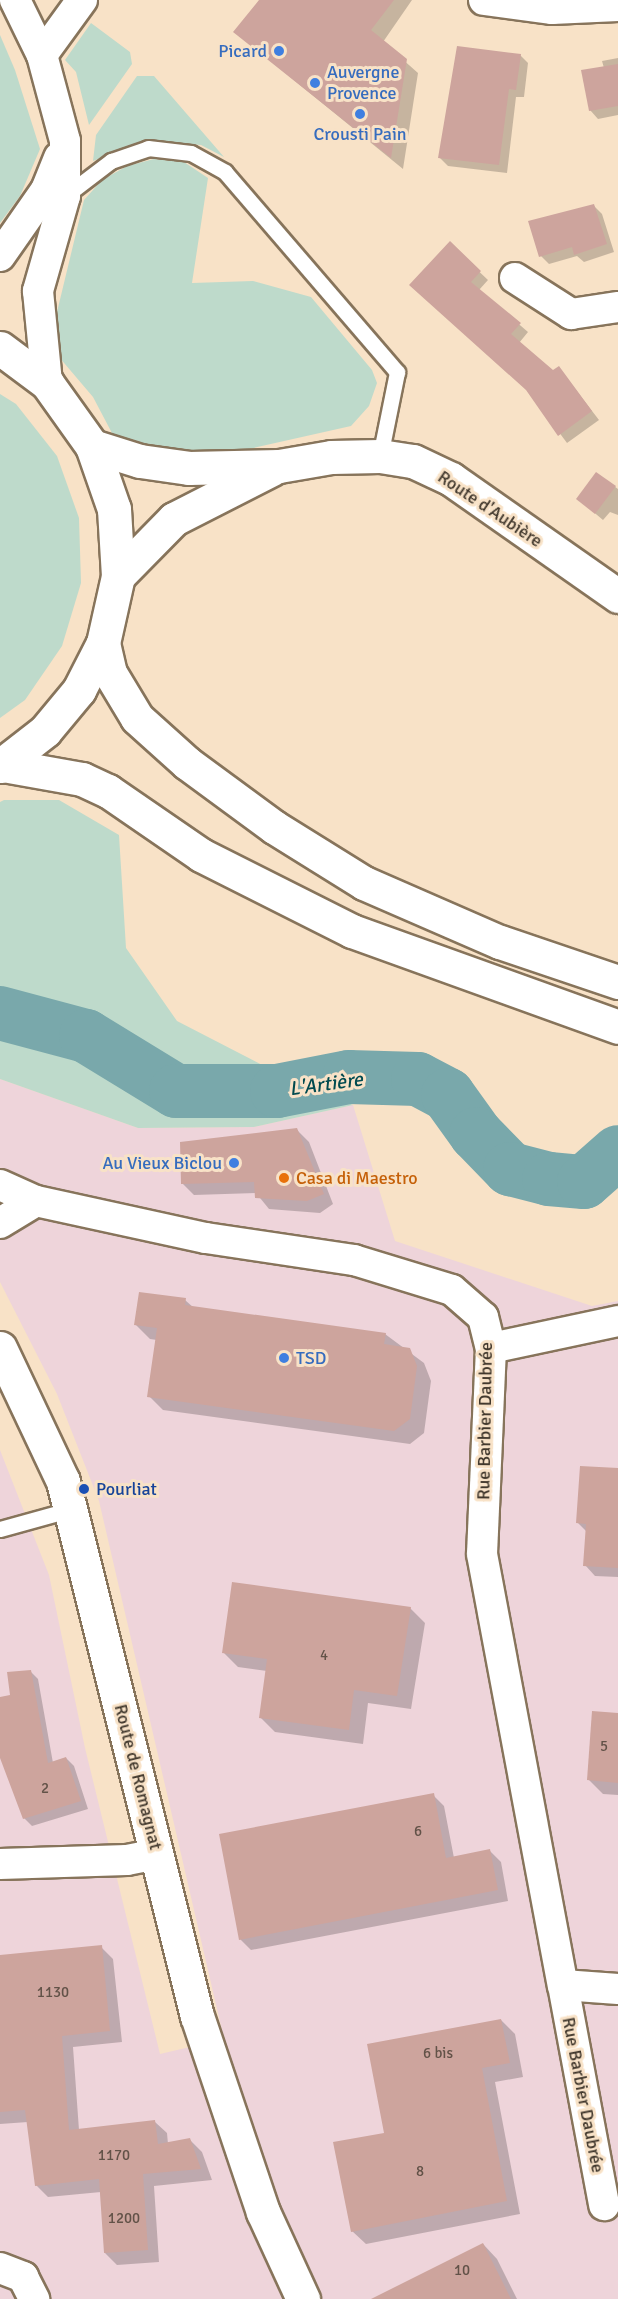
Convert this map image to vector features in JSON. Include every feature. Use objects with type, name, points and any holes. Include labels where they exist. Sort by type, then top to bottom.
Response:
[{"type":"main road","points":[[0,348],[48,383],[93,446],[114,509],[118,576],[103,642],[79,690],[45,731],[1,765]]},
{"type":"main road","name":"Route d'Aubière","points":[[93,446],[140,461],[189,468],[279,466],[331,457],[380,456],[413,461],[451,480],[618,596]]},
{"type":"main road","name":"Route d'Aubière","points":[[118,576],[174,519],[279,466]]},
{"type":"main road","points":[[103,642],[110,673],[136,718],[187,763],[274,827],[364,883],[500,942],[618,982]]},
{"type":"main road","points":[[1,765],[82,779],[108,791],[201,855],[352,931],[618,1027]]},
{"type":"main road","name":"Route de Romagnat","points":[[0,1348],[50,1448],[149,1856],[256,2214]]},
{"type":"main road","name":"Route de Romagnat","points":[[0,1393],[64,1513]]},
{"type":"main road","points":[[256,2214],[285,2299]]},
{"type":"main road","points":[[256,2214],[303,2299]]},
{"type":"street","points":[[15,0],[42,55],[57,99],[65,141],[65,196],[38,291],[38,320],[48,383]]},
{"type":"street","points":[[42,55],[82,0]]},
{"type":"street","points":[[484,0],[552,9],[618,6]]},
{"type":"street","points":[[0,256],[46,190],[65,141]]},
{"type":"street","points":[[515,278],[571,314],[618,307]]},
{"type":"street","name":"Rue Barbier Daubrée","points":[[0,1185],[36,1201],[206,1238],[354,1260],[452,1290],[483,1317],[490,1348],[482,1554],[604,2205]]},
{"type":"street","points":[[0,1223],[36,1201]]},
{"type":"street","points":[[490,1348],[618,1321]]},
{"type":"street","points":[[0,1864],[149,1856]]},
{"type":"street","points":[[563,1985],[618,1989]]},
{"type":"street","points":[[0,2268],[23,2277],[34,2299]]},
{"type":"lane","points":[[65,196],[111,161],[148,148],[191,153],[225,172],[397,372],[380,456]]},
{"type":"lane","points":[[0,1529],[64,1513]]},
{"type":"shaded area","points":[[0,1079],[138,1128],[254,1127],[353,1105],[395,1241],[592,1306],[618,1301],[618,2299],[0,2299],[0,1450],[49,1575],[85,1748],[160,2054],[224,2039],[99,1501],[57,1394],[0,1282]]},
{"type":"green space","points":[[91,23],[130,52],[132,64],[89,125],[76,72],[65,60]]},
{"type":"green space","points":[[0,35],[15,70],[40,149],[20,196],[0,223]]},
{"type":"green space","points":[[137,76],[154,76],[224,157],[201,145],[147,140],[93,161],[96,135]]},
{"type":"green space","points":[[154,159],[184,162],[208,178],[192,283],[253,281],[311,297],[372,370],[377,383],[369,406],[351,426],[200,460],[166,458],[113,435],[93,397],[59,357],[57,312],[84,200],[102,180],[127,166]]},
{"type":"green space","points":[[0,394],[16,404],[57,456],[79,518],[81,583],[62,646],[25,700],[0,718]]},
{"type":"green space","points":[[4,800],[59,800],[119,835],[126,948],[177,1021],[278,1073],[353,1105],[254,1127],[138,1128],[0,1079],[0,802]]},
{"type":"building","points":[[259,0],[394,0],[371,30],[407,59],[391,158],[233,32]]},
{"type":"building","points":[[457,46],[521,54],[516,90],[509,89],[499,165],[438,158]]},
{"type":"building","points":[[618,64],[618,106],[589,111],[581,70]]},
{"type":"building","points":[[594,204],[607,244],[574,255],[572,247],[539,257],[528,221]]},
{"type":"building","points":[[450,241],[481,271],[471,282],[521,323],[511,334],[553,370],[559,366],[592,411],[558,436],[526,390],[409,285]]},
{"type":"building","points":[[596,472],[616,486],[595,514],[576,499]]},
{"type":"building","points":[[297,1128],[324,1194],[307,1201],[255,1198],[254,1182],[181,1184],[180,1142]]},
{"type":"building","name":"TSD","points":[[139,1292],[186,1298],[185,1305],[386,1333],[384,1344],[410,1348],[417,1366],[410,1419],[394,1431],[147,1397],[157,1328],[134,1325]]},
{"type":"building","points":[[580,1466],[618,1468],[618,1568],[583,1566],[586,1524],[576,1523]]},
{"type":"building","points":[[232,1582],[411,1607],[397,1696],[354,1690],[349,1730],[259,1718],[267,1659],[222,1653]]},
{"type":"building","points":[[31,1670],[48,1763],[66,1757],[81,1801],[23,1819],[0,1758],[0,1697],[10,1695],[7,1672]]},
{"type":"building","points":[[592,1711],[618,1713],[618,1783],[587,1780]]},
{"type":"building","points":[[434,1793],[446,1858],[490,1849],[498,1890],[239,1940],[219,1834]]},
{"type":"building","points":[[102,1945],[110,2031],[62,2036],[69,2130],[155,2120],[158,2144],[190,2138],[201,2169],[143,2174],[148,2250],[104,2253],[99,2179],[35,2186],[25,2110],[0,2112],[0,1955]]},
{"type":"building","points":[[501,2019],[510,2063],[482,2068],[507,2201],[351,2232],[333,2142],[384,2133],[367,2044]]},
{"type":"building","points":[[483,2243],[511,2299],[371,2299]]},
{"type":"waterway","name":"L'Artière","points":[[0,1013],[86,1036],[176,1091],[277,1091],[349,1077],[418,1079],[448,1095],[476,1134],[510,1169],[549,1179],[584,1182],[618,1152]]},
{"type":"place","name":"Picard","points":[[279,51]]},
{"type":"place","name":"Auvergne Provence","points":[[315,83]]},
{"type":"place","name":"Crousti Pain","points":[[360,114]]},
{"type":"place","name":"Au Vieux Biclou","points":[[234,1163]]},
{"type":"place","name":"Casa di Maestro","points":[[284,1178]]},
{"type":"place","name":"TSD","points":[[284,1358]]},
{"type":"place","name":"Pourliat","points":[[84,1489]]}]
